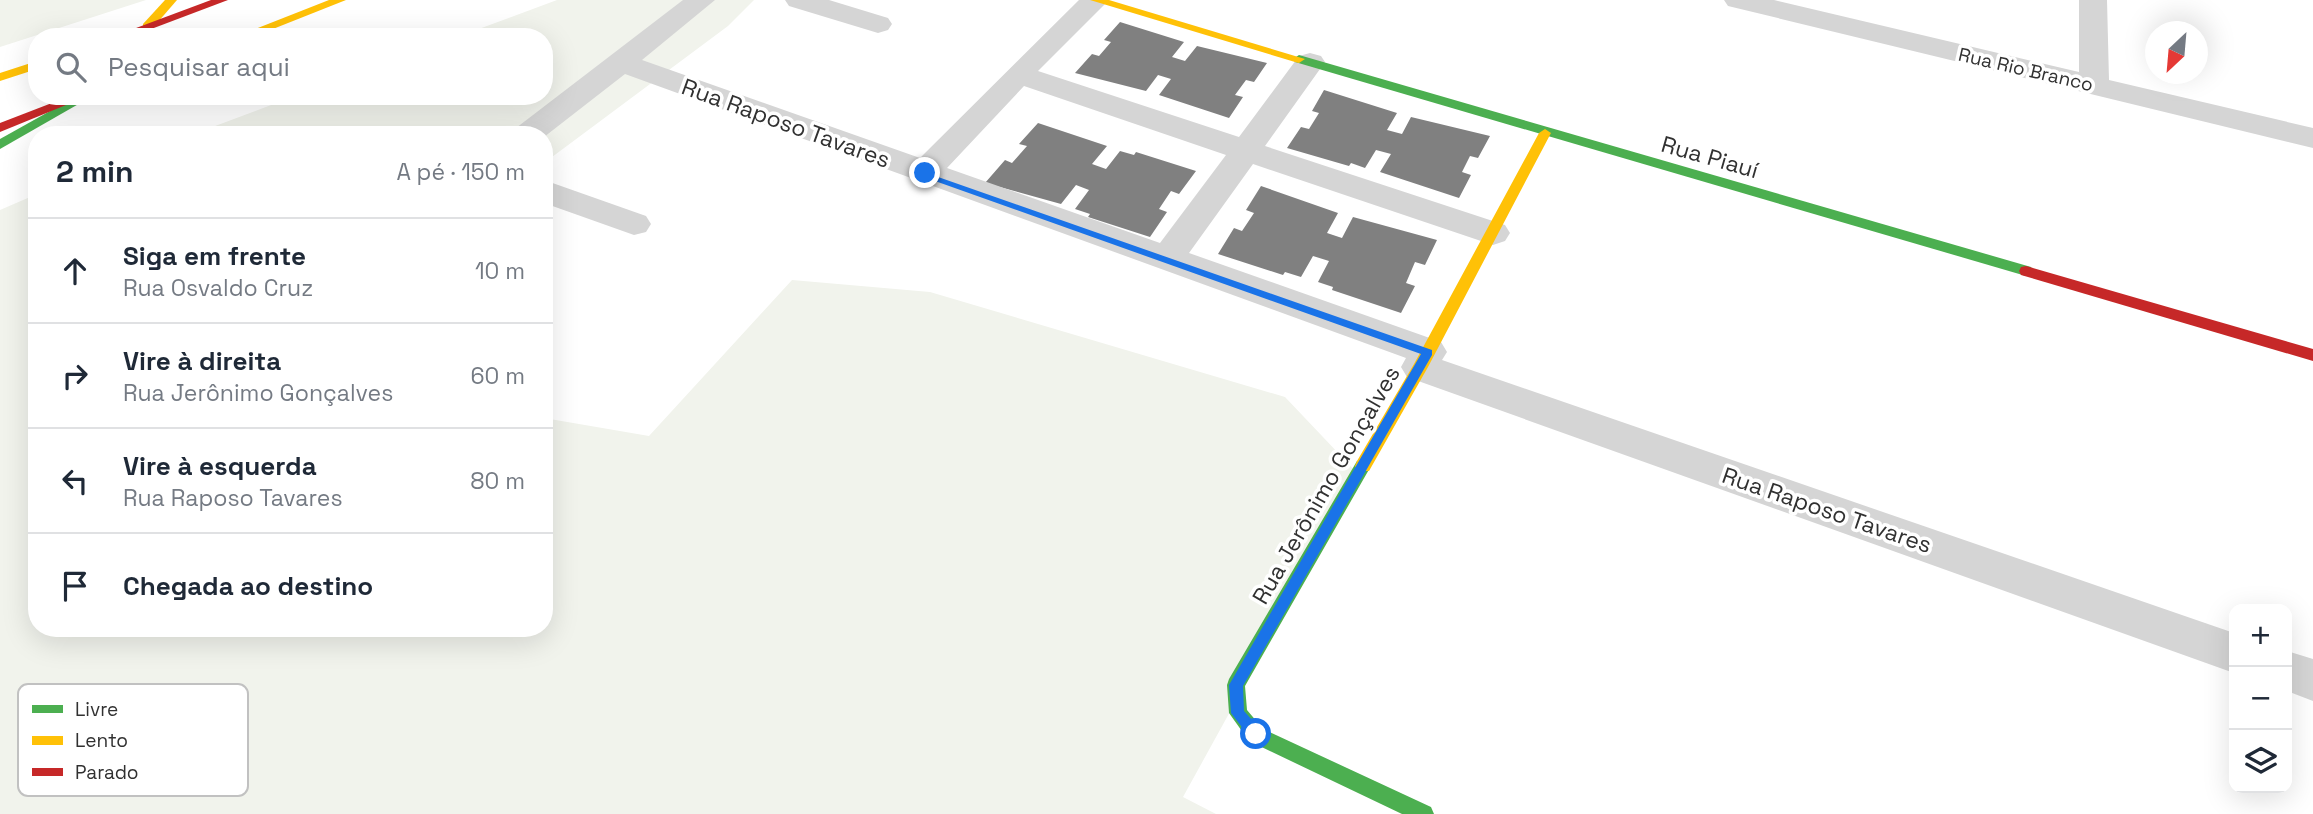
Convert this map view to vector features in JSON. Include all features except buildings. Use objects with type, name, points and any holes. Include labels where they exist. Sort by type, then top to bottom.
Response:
[{"type":"street","points":[[147,27],[171,0]]},
{"type":"street","points":[[144,28],[222,0]]},
{"type":"street","points":[[265,28],[340,0]]},
{"type":"street","points":[[538,126],[701,0]]},
{"type":"street","points":[[799,0],[878,24]]},
{"type":"street","points":[[925,173],[1018,74],[1096,0]]},
{"type":"street","name":"Rua Piauí","points":[[1096,0],[2313,355]]},
{"type":"street","name":"Rua Rio Branco","points":[[1738,0],[2313,138]]},
{"type":"street","points":[[2093,0],[2094,85]]},
{"type":"street","name":"Rua Raposo Tavares","points":[[620,62],[1166,260],[1424,360],[2229,651]]},
{"type":"street","points":[[1166,260],[1248,151],[1310,62]]},
{"type":"street","points":[[0,77],[28,68]]},
{"type":"street","points":[[1018,74],[1493,233]]},
{"type":"street","points":[[0,128],[60,105]]},
{"type":"street","points":[[33,126],[69,105]]},
{"type":"street","points":[[0,145],[28,129]]},
{"type":"street","name":"Rua Jerônimo Gonçalves","points":[[1424,814],[1256,734],[1238,713],[1236,685],[1424,360],[1545,133]]},
{"type":"street","points":[[553,194],[634,224]]},
{"type":"street","points":[[2292,673],[2313,680]]},
{"type":"shaded area","points":[[0,0],[146,0],[59,28],[28,28],[28,38],[0,47]]},
{"type":"shaded area","points":[[557,0],[754,0],[728,26],[553,156],[553,126],[215,126],[271,105],[553,105],[553,28],[481,28]]},
{"type":"shaded area","points":[[28,198],[28,637],[553,637],[553,420],[649,436],[792,280],[930,292],[1285,397],[1360,476],[1183,797],[1216,814],[0,814],[0,210]]},
{"type":"traffic: fast","points":[[1299,59],[2026,271]]},
{"type":"traffic: fast","points":[[34,126],[71,105]]},
{"type":"traffic: fast","points":[[0,145],[28,129]]},
{"type":"traffic: fast","points":[[1363,466],[1236,685],[1238,713],[1256,735],[1424,814]]},
{"type":"traffic: slow","points":[[147,27],[171,0]]},
{"type":"traffic: slow","points":[[265,28],[340,0]]},
{"type":"traffic: slow","points":[[1096,0],[1299,59]]},
{"type":"traffic: slow","points":[[0,77],[28,68]]},
{"type":"traffic: slow","points":[[1363,466],[1420,367],[1545,133]]},
{"type":"traffic: jam","points":[[143,28],[222,0]]},
{"type":"traffic: jam","points":[[0,128],[59,105]]},
{"type":"traffic: jam","points":[[2026,271],[2313,355]]},
{"type":"route","points":[[925,173],[1428,352],[1236,685],[1238,713],[1256,734]]}]
